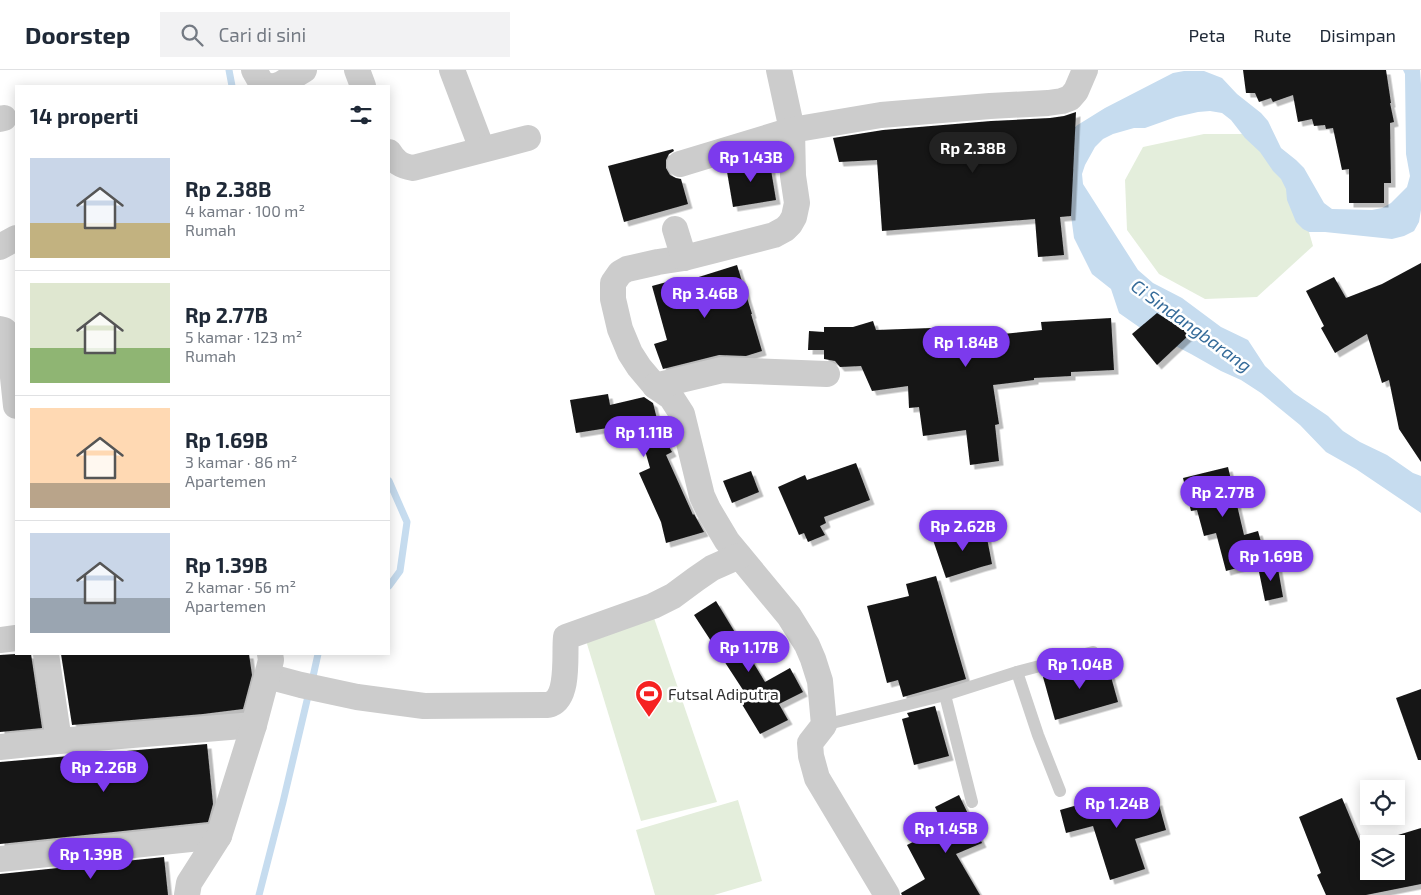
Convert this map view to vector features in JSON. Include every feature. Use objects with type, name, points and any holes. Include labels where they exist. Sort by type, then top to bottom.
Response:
[{"type":"street","points":[[254,70],[262,84],[266,85]]},
{"type":"street","points":[[278,85],[304,70]]},
{"type":"street","points":[[357,70],[363,85]]},
{"type":"street","points":[[452,70],[482,149]]},
{"type":"street","points":[[779,70],[792,130],[797,203],[794,217],[790,224],[774,235],[684,258],[627,269],[620,272],[614,283],[613,299],[620,328],[630,353],[655,386],[671,397],[682,414],[702,496],[708,509],[727,541],[789,616],[807,645],[820,681],[824,725],[810,743],[811,756],[817,778],[887,895]]},
{"type":"street","points":[[680,164],[792,130],[881,116],[990,106],[1062,102],[1070,98],[1076,91],[1085,70]]},
{"type":"street","points":[[390,154],[394,161],[403,166],[413,168],[528,138]]},
{"type":"street","points":[[675,229],[684,258]]},
{"type":"street","points":[[0,248],[15,239]]},
{"type":"street","points":[[0,329],[6,332],[15,396]]},
{"type":"street","points":[[655,386],[722,370],[827,374]]},
{"type":"street","points":[[187,895],[189,883],[219,836],[254,725],[269,665],[301,685],[357,697],[424,706],[552,704],[559,697],[565,677],[566,637],[653,606],[673,596],[712,568],[739,556]]},
{"type":"street","points":[[0,640],[15,638]]},
{"type":"street","points":[[46,655],[59,740]]},
{"type":"street","points":[[0,747],[59,740],[254,725]]},
{"type":"street","points":[[0,859],[219,836]]},
{"type":"lane","points":[[824,725],[945,696],[1017,672],[1093,652]]},
{"type":"lane","points":[[1017,672],[1060,792]]},
{"type":"lane","points":[[945,696],[972,802]]},
{"type":"green space","points":[[1204,134],[1246,134],[1294,180],[1313,246],[1257,297],[1205,299],[1159,274],[1127,230],[1125,180],[1143,147]]},
{"type":"green space","name":"Futsal Adiputra","points":[[654,618],[717,802],[641,821],[584,634]]},
{"type":"green space","points":[[738,800],[762,881],[714,895],[655,895],[636,830]]},
{"type":"water","name":"Ci Sindangbarang","points":[[1403,70],[1420,70],[1421,84],[1421,210],[1419,222],[1414,231],[1404,236],[1392,239],[1309,232],[1303,229],[1296,222],[1281,179],[1260,152],[1245,138],[1231,120],[1222,113],[1198,112],[1176,117],[1145,128],[1134,128],[1113,134],[1103,139],[1095,147],[1082,174],[1083,184],[1138,270],[1153,283],[1182,298],[1221,327],[1248,340],[1265,366],[1294,393],[1328,416],[1343,431],[1421,476],[1421,513],[1356,469],[1326,452],[1300,425],[1261,393],[1241,380],[1139,327],[1119,313],[1111,289],[1092,274],[1074,238],[1065,170],[1070,134],[1076,126],[1105,108],[1173,73],[1204,71],[1222,78],[1237,94],[1261,113],[1268,121],[1281,148],[1304,168],[1324,203],[1332,209],[1372,210],[1382,208],[1391,203],[1407,187],[1410,176],[1406,154],[1405,74]]},
{"type":"building","points":[[1243,70],[1386,70],[1394,122],[1390,123],[1391,183],[1384,183],[1384,203],[1349,203],[1349,169],[1342,170],[1333,128],[1326,129],[1325,125],[1314,126],[1312,119],[1298,122],[1293,95],[1273,102],[1271,98],[1259,102],[1255,93],[1246,93]]},
{"type":"building","points":[[1076,112],[1071,216],[1060,217],[1064,255],[1038,257],[1035,219],[882,231],[877,160],[839,162],[833,138],[883,130],[1050,118]]},
{"type":"building","points":[[673,149],[674,151],[669,154],[666,160],[666,168],[670,175],[681,179],[688,204],[624,222],[608,166]]},
{"type":"building","points":[[769,158],[776,200],[733,207],[726,166]]},
{"type":"building","points":[[1421,263],[1421,462],[1399,429],[1389,380],[1382,383],[1367,334],[1335,353],[1321,328],[1324,326],[1306,291],[1334,277],[1346,298],[1382,284]]},
{"type":"building","points":[[737,265],[762,351],[746,356],[719,355],[663,369],[654,344],[667,340],[652,286],[685,277],[686,281]]},
{"type":"building","points":[[1157,313],[1190,334],[1157,365],[1132,334]]},
{"type":"building","points":[[1111,318],[1114,370],[1071,372],[1071,376],[1034,378],[1034,380],[993,385],[999,424],[995,425],[999,461],[970,465],[966,430],[923,436],[919,407],[909,408],[908,386],[872,391],[861,366],[840,367],[835,361],[824,359],[824,350],[808,350],[809,331],[824,332],[824,327],[853,327],[873,321],[876,330],[931,328],[931,333],[981,327],[982,336],[1042,330],[1041,322]]},
{"type":"building","points":[[608,394],[610,405],[644,397],[653,403],[660,431],[672,452],[666,455],[693,515],[704,532],[666,543],[661,522],[639,473],[650,468],[642,440],[633,424],[576,433],[570,400]]},
{"type":"building","points":[[856,463],[870,500],[824,517],[826,523],[820,526],[825,535],[808,542],[804,533],[799,535],[778,487],[805,475],[807,480]]},
{"type":"building","points":[[1228,467],[1244,535],[1258,531],[1266,560],[1226,571],[1216,533],[1204,536],[1197,510],[1191,511],[1183,478]]},
{"type":"building","points":[[751,471],[759,492],[732,503],[723,481]]},
{"type":"building","points":[[985,528],[992,564],[946,578],[933,540],[946,535]]},
{"type":"building","points":[[1277,563],[1283,597],[1265,601],[1258,567]]},
{"type":"building","points":[[936,576],[966,679],[903,697],[898,680],[887,683],[867,606],[909,596],[906,584]]},
{"type":"building","points":[[716,601],[765,682],[790,668],[803,692],[779,704],[788,720],[760,734],[740,701],[743,690],[694,615]]},
{"type":"building","points":[[0,655],[31,655],[42,728],[0,732]]},
{"type":"building","points":[[61,655],[249,655],[252,675],[243,709],[72,725]]},
{"type":"building","points":[[1106,659],[1118,702],[1055,720],[1043,677]]},
{"type":"building","points":[[1421,689],[1421,760],[1418,760],[1396,698]]},
{"type":"building","points":[[935,706],[949,756],[914,765],[902,719],[909,717],[907,713]]},
{"type":"building","points":[[207,744],[213,804],[208,822],[0,844],[0,762]]},
{"type":"building","points":[[1140,794],[1144,805],[1158,801],[1166,830],[1135,839],[1145,869],[1110,880],[1093,826],[1066,833],[1060,810],[1109,796],[1115,802]]},
{"type":"building","points":[[959,795],[982,843],[956,854],[980,895],[902,895],[901,893],[925,879],[907,845],[944,826],[935,807]]},
{"type":"building","points":[[1342,798],[1360,841],[1360,880],[1405,880],[1405,835],[1398,835],[1421,828],[1421,884],[1366,895],[1326,895],[1317,875],[1321,873],[1299,817]]},
{"type":"building","points":[[164,857],[168,895],[0,895],[0,874]]},
{"type":"waterway","points":[[229,70],[232,85]]},
{"type":"waterway","points":[[390,483],[407,522],[400,571],[390,585]]},
{"type":"waterway","points":[[312,681],[318,655]]},
{"type":"waterway","points":[[259,895],[309,692]]},
{"type":"place","name":"Futsal Adiputra","points":[[649,718]]}]
